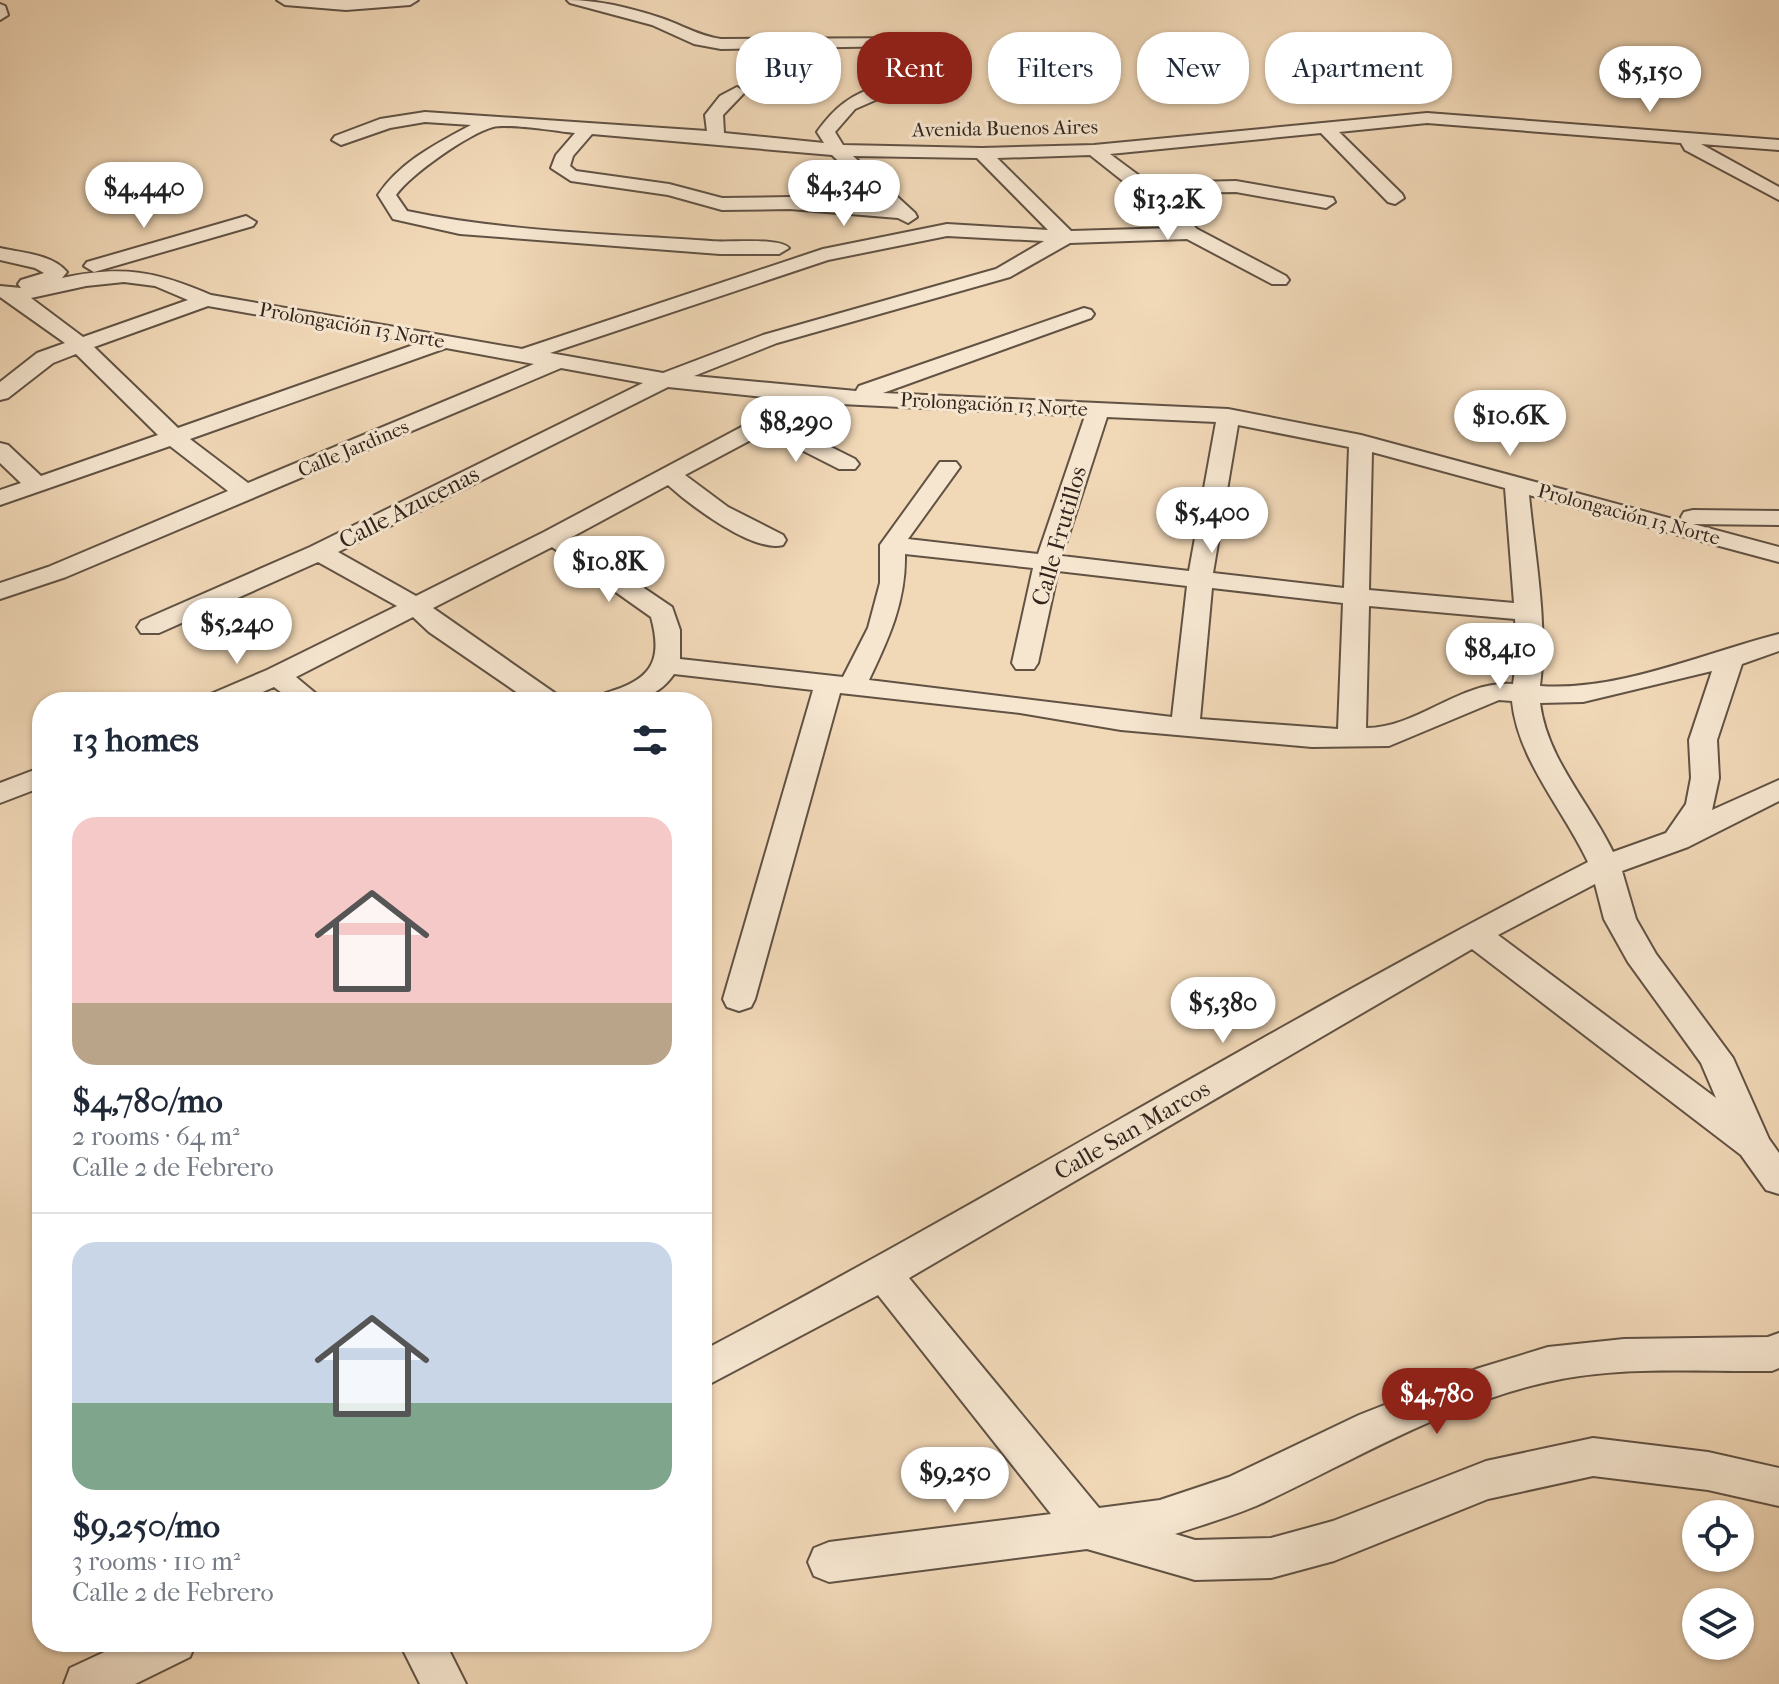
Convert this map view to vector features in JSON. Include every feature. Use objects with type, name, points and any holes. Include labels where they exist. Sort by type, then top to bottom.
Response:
[{"type":"street","points":[[285,0],[346,5],[410,0]]},
{"type":"street","points":[[575,0],[657,22],[711,42],[857,41]]},
{"type":"street","points":[[716,137],[714,115],[736,93]]},
{"type":"street","points":[[857,100],[837,114],[826,132],[837,150],[924,233]]},
{"type":"street","name":"Avenida Buenos Aires","points":[[341,140],[407,118],[716,137],[837,150],[982,153],[1094,150],[1427,118],[1518,125],[1544,135],[1779,145]]},
{"type":"street","points":[[492,121],[421,163],[393,185],[387,195],[400,215],[460,228],[720,248],[779,248]]},
{"type":"street","points":[[1325,128],[1395,198]]},
{"type":"street","points":[[587,129],[565,155],[560,168],[571,176],[669,190],[722,204],[790,203],[904,213]]},
{"type":"street","points":[[1690,142],[1779,194]]},
{"type":"street","name":"Avenida Buenos Aires","points":[[1690,142],[1779,152]]},
{"type":"street","points":[[1094,150],[1145,189],[1190,233],[1279,280]]},
{"type":"street","points":[[982,153],[1066,237]]},
{"type":"street","points":[[1145,189],[1212,183],[1257,187],[1326,202]]},
{"type":"street","points":[[5,293],[246,222]]},
{"type":"street","points":[[520,356],[823,255],[924,233],[947,230],[1066,237],[1190,233]]},
{"type":"street","name":"Calle Azucenas","points":[[150,627],[319,552],[665,380],[770,339],[1003,273],[1066,237]]},
{"type":"street","points":[[0,254],[54,268],[57,272],[52,277]]},
{"type":"street","name":"Prolongación 13 Norte","points":[[5,293],[94,279],[127,277],[158,280],[206,300],[665,380],[816,396],[1228,416],[1361,442],[1779,555]]},
{"type":"street","points":[[5,293],[29,304],[81,345],[172,436],[244,492]]},
{"type":"street","points":[[0,374],[206,300]]},
{"type":"street","points":[[853,396],[1084,314]]},
{"type":"street","points":[[0,498],[447,341]]},
{"type":"street","points":[[0,393],[45,358]]},
{"type":"street","name":"Calle Jardines","points":[[0,591],[57,572],[559,361]]},
{"type":"street","points":[[239,692],[553,537],[816,396]]},
{"type":"street","name":"Calle Frutillos","points":[[1025,663],[1047,564],[1098,410]]},
{"type":"street","points":[[1185,726],[1200,578],[1228,416]]},
{"type":"street","points":[[767,423],[847,464]]},
{"type":"street","points":[[1352,737],[1361,442]]},
{"type":"street","points":[[3,457],[37,485]]},
{"type":"street","points":[[739,999],[840,686],[881,628],[893,583],[892,545],[948,467]]},
{"type":"street","points":[[671,475],[698,501],[730,521],[774,540]]},
{"type":"street","points":[[1516,484],[1530,656],[1525,693],[1528,719],[1537,747],[1586,826],[1605,866],[1620,919],[1644,962],[1716,1058],[1754,1146],[1779,1180]]},
{"type":"street","points":[[1628,512],[1721,520],[1779,518]]},
{"type":"street","points":[[553,537],[663,613],[669,629],[656,683]]},
{"type":"street","points":[[892,545],[1357,597],[1528,612]]},
{"type":"street","points":[[319,552],[416,606],[438,626],[501,667],[532,692]]},
{"type":"street","points":[[633,692],[656,683],[840,686],[1312,738],[1389,737],[1496,691],[1583,694],[1730,659],[1779,642]]},
{"type":"street","points":[[1677,840],[1701,805],[1705,778],[1703,740],[1730,659]]},
{"type":"street","points":[[277,676],[299,692]]},
{"type":"street","points":[[0,794],[32,780]]},
{"type":"street","name":"Calle San Marcos","points":[[712,1366],[883,1274],[1474,934],[1605,866],[1677,840],[1779,789]]},
{"type":"street","points":[[1474,934],[1754,1146]]},
{"type":"street","points":[[883,1274],[1091,1531],[1195,1560],[1271,1558],[1334,1541],[1486,1480],[1593,1457],[1708,1471],[1779,1487]]},
{"type":"street","points":[[829,1562],[1160,1520],[1239,1493],[1373,1428],[1476,1386],[1548,1364],[1624,1356],[1772,1354],[1779,1350]]},
{"type":"street","points":[[86,1684],[153,1652]]},
{"type":"street","points":[[426,1652],[444,1684]]}]
